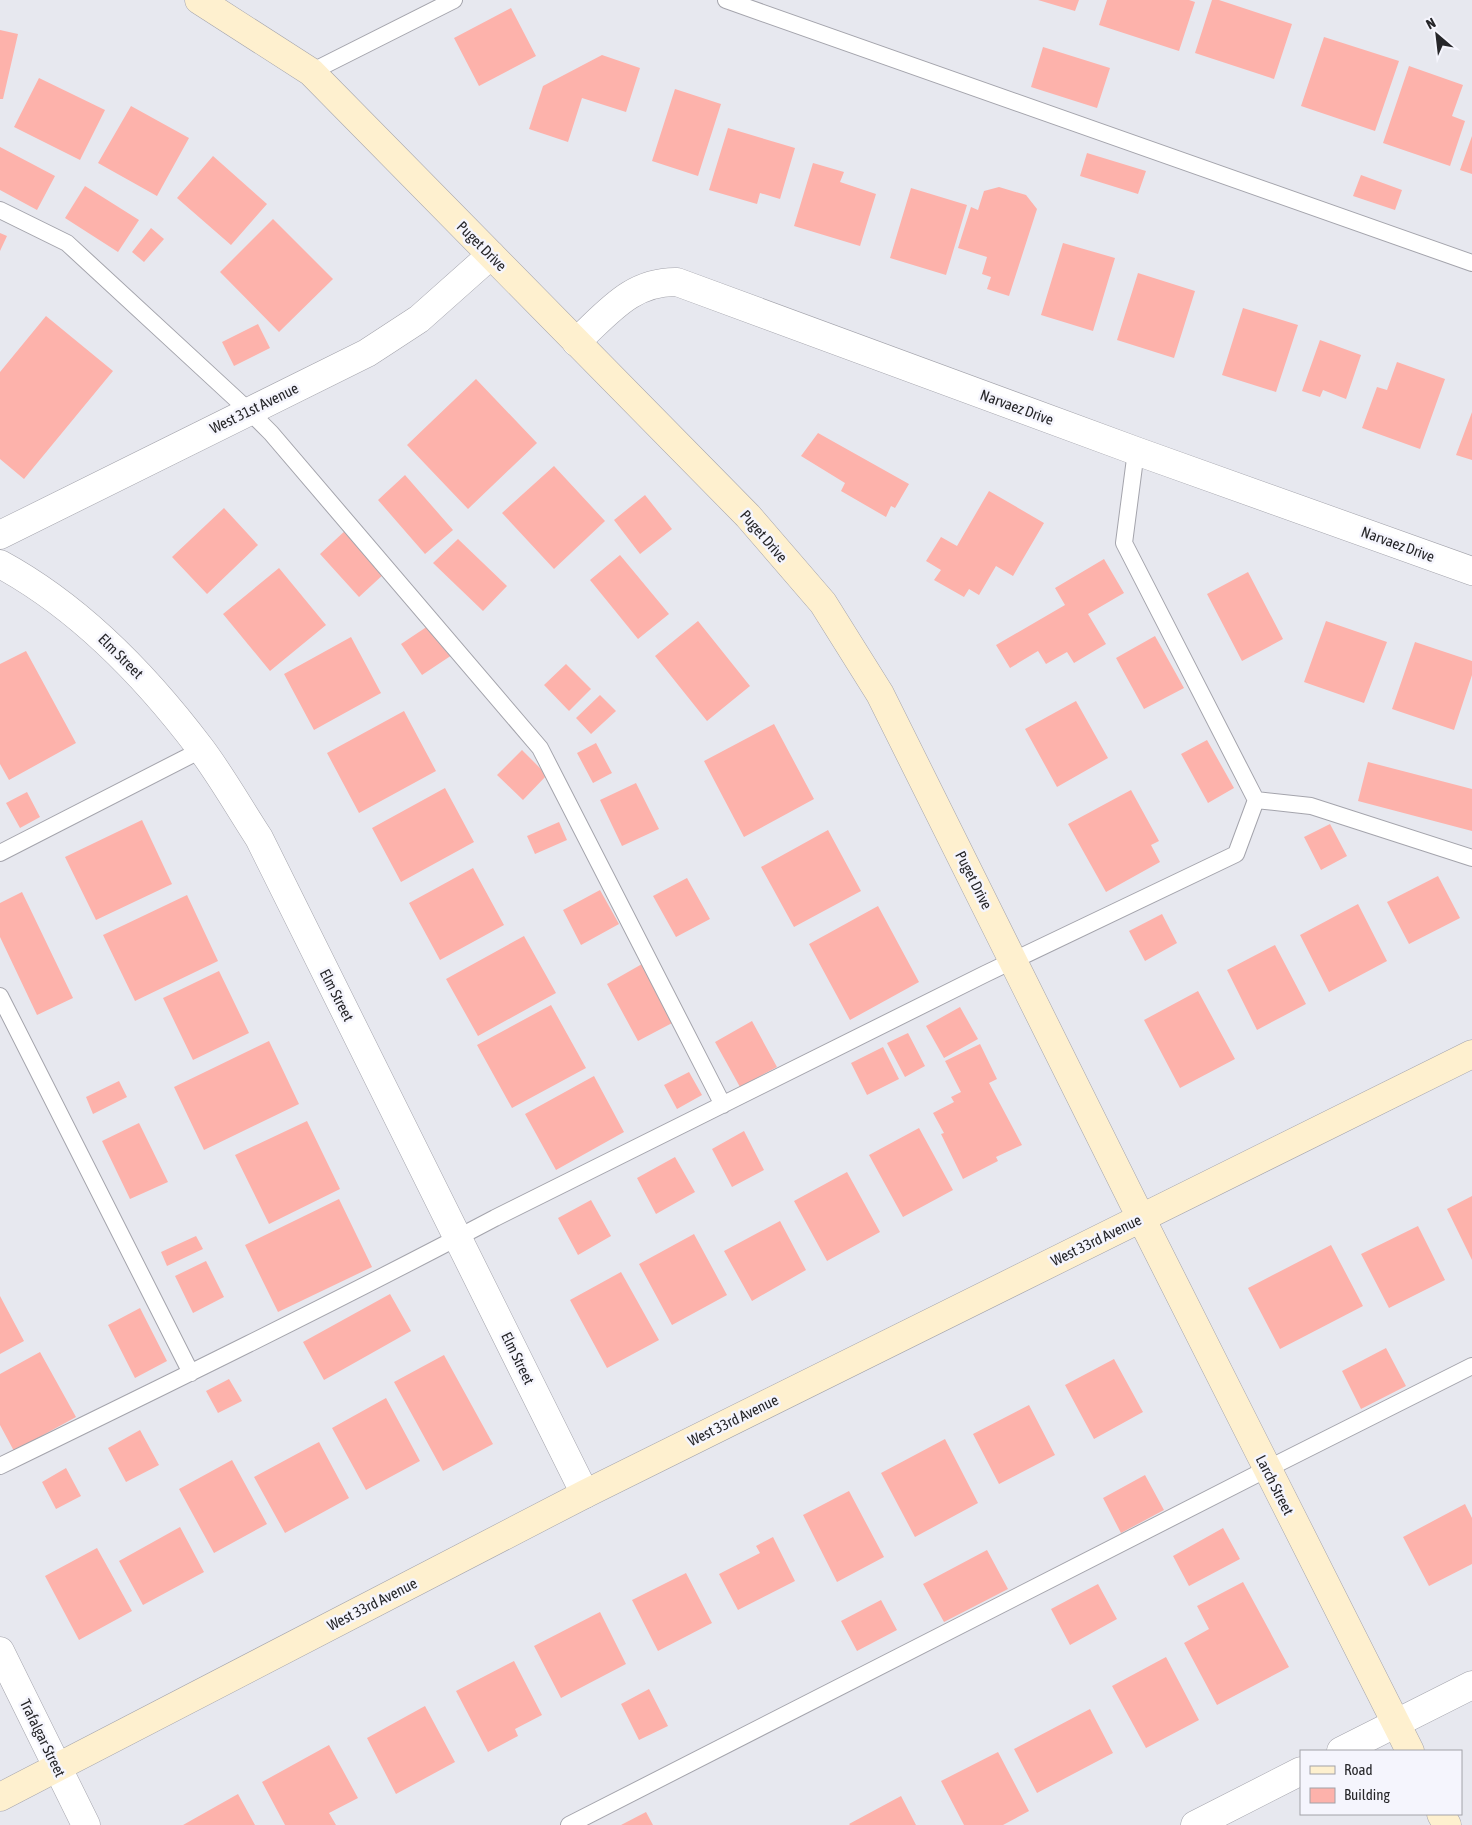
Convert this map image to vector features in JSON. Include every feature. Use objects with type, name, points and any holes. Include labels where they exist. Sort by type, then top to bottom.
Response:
[{"type":"street","name":"Puget Drive","points":[[199,0],[311,72],[748,516],[823,603],[880,694],[1015,960],[1141,1218]]},
{"type":"street","name":"West 31st Avenue","points":[[0,535],[367,352],[419,319],[491,255]]},
{"type":"street","name":"Narvaez Drive","points":[[576,342],[627,296],[644,286],[660,282],[677,282],[1136,451],[1472,571]]},
{"type":"street","name":"Elm Street","points":[[0,564],[20,575],[92,628],[148,682],[202,750],[259,838],[584,1494]]},
{"type":"street","name":"West 33rd Avenue","points":[[0,1797],[584,1494],[1472,1054]]},
{"type":"street","name":"Larch Street","points":[[1141,1218],[1410,1750]]},
{"type":"street","name":"Trafalgar Street","points":[[0,1651],[86,1825]]},
{"type":"street","points":[[1343,1750],[1472,1685]]},
{"type":"street","points":[[1195,1825],[1300,1772]]},
{"type":"lane","points":[[311,72],[454,0]]},
{"type":"lane","points":[[726,0],[1472,263]]},
{"type":"lane","points":[[0,210],[67,243],[249,411],[277,440],[540,748],[723,1105]]},
{"type":"lane","points":[[0,1466],[191,1373],[458,1237],[1015,960],[1236,854],[1256,800],[1124,543],[1136,451]]},
{"type":"lane","points":[[0,852],[202,750]]},
{"type":"lane","points":[[1256,800],[1310,806],[1472,858]]},
{"type":"lane","points":[[0,996],[191,1373]]},
{"type":"lane","points":[[568,1825],[1267,1468],[1472,1366]]},
{"type":"building","points":[[1038,0],[1079,0],[1075,11]]},
{"type":"building","points":[[1107,0],[1189,0],[1195,2],[1179,51],[1099,25]]},
{"type":"building","points":[[1212,0],[1219,0],[1292,24],[1274,79],[1195,53]]},
{"type":"building","points":[[511,8],[536,56],[479,86],[454,38]]},
{"type":"building","points":[[0,30],[18,34],[3,99],[0,99]]},
{"type":"building","points":[[1324,37],[1399,61],[1375,131],[1301,106]]},
{"type":"building","points":[[1043,47],[1110,68],[1097,108],[1031,87]]},
{"type":"building","points":[[602,55],[640,68],[626,112],[582,98],[568,142],[529,129],[543,86]]},
{"type":"building","points":[[1409,66],[1463,85],[1452,116],[1465,121],[1450,166],[1383,143]]},
{"type":"building","points":[[39,78],[105,110],[80,160],[14,127]]},
{"type":"building","points":[[675,89],[721,104],[698,176],[652,161]]},
{"type":"building","points":[[131,106],[189,138],[157,196],[98,163]]},
{"type":"building","points":[[728,128],[795,148],[780,199],[760,193],[757,204],[709,190]]},
{"type":"building","points":[[1472,136],[1472,174],[1460,170]]},
{"type":"building","points":[[0,147],[55,176],[37,210],[0,190]]},
{"type":"building","points":[[1087,153],[1146,171],[1138,194],[1080,176]]},
{"type":"building","points":[[213,156],[267,204],[231,245],[177,198]]},
{"type":"building","points":[[813,163],[844,172],[840,182],[876,194],[860,246],[794,226]]},
{"type":"building","points":[[1361,175],[1402,190],[1395,210],[1353,196]]},
{"type":"building","points":[[85,186],[139,220],[118,252],[65,218]]},
{"type":"building","points":[[999,187],[1026,195],[1037,209],[1009,296],[987,289],[991,277],[982,274],[987,257],[958,248],[971,207],[978,210],[984,191]]},
{"type":"building","points":[[911,188],[967,205],[946,275],[890,258]]},
{"type":"building","points":[[273,219],[333,279],[279,332],[220,272]]},
{"type":"building","points":[[151,228],[164,239],[144,262],[132,252]]},
{"type":"building","points":[[0,233],[7,236],[0,251]]},
{"type":"building","points":[[1063,243],[1115,258],[1093,331],[1041,315]]},
{"type":"building","points":[[1138,273],[1195,291],[1174,358],[1117,340]]},
{"type":"building","points":[[1243,308],[1298,325],[1276,392],[1222,375]]},
{"type":"building","points":[[46,316],[113,371],[24,479],[0,459],[0,372]]},
{"type":"building","points":[[258,324],[270,348],[234,366],[222,342]]},
{"type":"building","points":[[1320,340],[1361,355],[1346,399],[1323,390],[1320,397],[1302,391]]},
{"type":"building","points":[[1397,362],[1445,379],[1420,449],[1362,428],[1377,387],[1387,390]]},
{"type":"building","points":[[476,379],[537,443],[468,509],[407,445]]},
{"type":"building","points":[[1472,412],[1472,460],[1456,455]]},
{"type":"building","points":[[818,433],[909,484],[895,508],[891,506],[886,517],[841,491],[845,483],[801,456]]},
{"type":"building","points":[[554,466],[605,521],[554,569],[502,513]]},
{"type":"building","points":[[405,475],[453,530],[425,554],[378,500]]},
{"type":"building","points":[[989,491],[1044,523],[1013,576],[996,566],[979,595],[969,589],[964,597],[934,580],[941,570],[926,561],[941,537],[957,546]]},
{"type":"building","points":[[645,495],[672,529],[640,554],[614,520]]},
{"type":"building","points":[[224,508],[258,545],[207,594],[172,557]]},
{"type":"building","points":[[347,529],[386,572],[359,597],[320,554]]},
{"type":"building","points":[[458,539],[507,586],[483,611],[433,563]]},
{"type":"building","points":[[620,555],[669,614],[638,639],[590,580]]},
{"type":"building","points":[[1104,559],[1124,593],[1088,614],[1106,644],[1074,663],[1067,652],[1046,664],[1038,651],[1010,668],[996,645],[1065,605],[1055,588]]},
{"type":"building","points":[[279,568],[326,625],[270,671],[223,614]]},
{"type":"building","points":[[1248,572],[1283,639],[1242,661],[1207,594]]},
{"type":"building","points":[[698,621],[750,686],[707,721],[655,656]]},
{"type":"building","points":[[1326,621],[1387,642],[1364,703],[1304,682]]},
{"type":"building","points":[[431,624],[452,655],[422,675],[401,644]]},
{"type":"building","points":[[1155,636],[1184,688],[1144,709],[1116,658]]},
{"type":"building","points":[[351,637],[381,693],[314,730],[284,674]]},
{"type":"building","points":[[1415,642],[1472,661],[1472,675],[1454,730],[1392,709]]},
{"type":"building","points":[[26,651],[76,743],[9,780],[0,764],[0,664]]},
{"type":"building","points":[[566,664],[591,689],[569,711],[544,685]]},
{"type":"building","points":[[600,695],[616,711],[591,734],[576,718]]},
{"type":"building","points":[[1076,701],[1108,758],[1057,787],[1025,729]]},
{"type":"building","points":[[404,711],[436,771],[359,813],[327,753]]},
{"type":"building","points":[[774,724],[814,799],[744,837],[704,761]]},
{"type":"building","points":[[1207,740],[1234,788],[1208,803],[1181,754]]},
{"type":"building","points":[[596,743],[612,773],[593,783],[577,753]]},
{"type":"building","points":[[522,750],[547,775],[523,800],[497,775]]},
{"type":"building","points":[[1368,762],[1472,789],[1472,831],[1358,801]]},
{"type":"building","points":[[636,783],[659,829],[622,846],[600,800]]},
{"type":"building","points":[[445,788],[474,842],[401,882],[372,828]]},
{"type":"building","points":[[1131,790],[1159,841],[1151,845],[1160,862],[1106,892],[1068,824]]},
{"type":"building","points":[[27,792],[40,817],[20,828],[6,803]]},
{"type":"building","points":[[142,820],[172,884],[96,920],[65,857]]},
{"type":"building","points":[[559,822],[567,840],[535,854],[527,836]]},
{"type":"building","points":[[1330,824],[1347,856],[1321,870],[1304,837]]},
{"type":"building","points":[[828,830],[861,891],[794,927],[761,867]]},
{"type":"building","points":[[473,868],[504,925],[440,960],[409,903]]},
{"type":"building","points":[[1438,876],[1460,918],[1409,944],[1387,902]]},
{"type":"building","points":[[687,878],[710,919],[676,937],[653,896]]},
{"type":"building","points":[[600,890],[619,924],[581,945],[563,910]]},
{"type":"building","points":[[22,892],[73,998],[37,1015],[0,937],[0,903]]},
{"type":"building","points":[[187,895],[218,961],[135,1001],[103,935]]},
{"type":"building","points":[[1358,904],[1387,961],[1329,992],[1300,935]]},
{"type":"building","points":[[878,906],[919,982],[850,1020],[809,944]]},
{"type":"building","points":[[1162,914],[1177,943],[1145,961],[1129,931]]},
{"type":"building","points":[[524,936],[556,993],[478,1036],[446,979]]},
{"type":"building","points":[[1275,945],[1306,1004],[1257,1030],[1227,970]]},
{"type":"building","points":[[642,964],[674,1022],[638,1041],[607,984]]},
{"type":"building","points":[[219,971],[249,1033],[193,1060],[163,998]]},
{"type":"building","points":[[1198,991],[1235,1059],[1180,1088],[1144,1020]]},
{"type":"building","points":[[551,1005],[586,1068],[512,1108],[477,1045]]},
{"type":"building","points":[[960,1007],[978,1039],[944,1058],[926,1026]]},
{"type":"building","points":[[752,1021],[777,1067],[740,1087],[715,1042]]},
{"type":"building","points":[[908,1033],[925,1066],[905,1077],[887,1043]]},
{"type":"building","points":[[269,1041],[299,1104],[204,1150],[174,1087]]},
{"type":"building","points":[[980,1044],[997,1079],[989,1083],[1022,1145],[996,1157],[998,1161],[963,1179],[941,1134],[944,1133],[933,1113],[954,1102],[951,1097],[961,1092],[945,1061]]},
{"type":"building","points":[[883,1047],[899,1079],[867,1095],[851,1063]]},
{"type":"building","points":[[689,1072],[702,1095],[677,1109],[664,1085]]},
{"type":"building","points":[[594,1076],[624,1132],[556,1170],[525,1114]]},
{"type":"building","points":[[119,1081],[127,1097],[93,1114],[86,1097]]},
{"type":"building","points":[[307,1121],[340,1189],[269,1224],[235,1155]]},
{"type":"building","points":[[139,1123],[168,1182],[130,1199],[102,1141]]},
{"type":"building","points":[[919,1128],[953,1190],[903,1217],[869,1155]]},
{"type":"building","points":[[744,1131],[764,1170],[732,1187],[712,1149]]},
{"type":"building","points":[[675,1157],[695,1192],[656,1214],[637,1178]]},
{"type":"building","points":[[847,1172],[880,1232],[827,1261],[794,1201]]},
{"type":"building","points":[[1472,1196],[1472,1260],[1447,1209]]},
{"type":"building","points":[[339,1199],[372,1267],[278,1312],[245,1245]]},
{"type":"building","points":[[591,1200],[611,1236],[578,1255],[558,1218]]},
{"type":"building","points":[[780,1221],[806,1270],[752,1301],[724,1251]]},
{"type":"building","points":[[1418,1226],[1445,1280],[1389,1308],[1361,1254]]},
{"type":"building","points":[[694,1234],[727,1295],[672,1325],[639,1264]]},
{"type":"building","points":[[196,1236],[203,1249],[167,1266],[161,1252]]},
{"type":"building","points":[[1331,1245],[1363,1306],[1280,1349],[1248,1288]]},
{"type":"building","points":[[206,1261],[224,1297],[193,1313],[175,1276]]},
{"type":"building","points":[[621,1272],[659,1340],[607,1368],[570,1300]]},
{"type":"building","points":[[390,1294],[411,1331],[324,1380],[303,1342]]},
{"type":"building","points":[[0,1296],[24,1341],[0,1354]]},
{"type":"building","points":[[140,1308],[167,1361],[135,1378],[108,1325]]},
{"type":"building","points":[[1386,1348],[1406,1386],[1361,1409],[1342,1371]]},
{"type":"building","points":[[40,1352],[76,1417],[14,1451],[0,1425],[0,1374]]},
{"type":"building","points":[[444,1355],[493,1444],[443,1471],[394,1382]]},
{"type":"building","points":[[1114,1359],[1143,1412],[1094,1439],[1065,1385]]},
{"type":"building","points":[[229,1379],[242,1401],[218,1413],[206,1391]]},
{"type":"building","points":[[386,1398],[420,1461],[366,1490],[332,1428]]},
{"type":"building","points":[[1029,1405],[1055,1455],[999,1484],[973,1434]]},
{"type":"building","points":[[140,1430],[159,1465],[126,1482],[108,1448]]},
{"type":"building","points":[[945,1439],[978,1503],[915,1537],[881,1473]]},
{"type":"building","points":[[319,1442],[349,1498],[285,1533],[254,1477]]},
{"type":"building","points":[[232,1460],[267,1524],[214,1553],[179,1489]]},
{"type":"building","points":[[66,1468],[81,1496],[56,1509],[42,1482]]},
{"type":"building","points":[[1145,1475],[1164,1510],[1121,1533],[1103,1498]]},
{"type":"building","points":[[849,1491],[884,1557],[837,1582],[803,1515]]},
{"type":"building","points":[[1465,1504],[1472,1518],[1472,1564],[1429,1586],[1403,1537]]},
{"type":"building","points":[[180,1527],[204,1572],[143,1605],[119,1561]]},
{"type":"building","points":[[1223,1528],[1240,1559],[1189,1586],[1173,1556]]},
{"type":"building","points":[[773,1537],[795,1581],[738,1610],[719,1574],[760,1553],[756,1546]]},
{"type":"building","points":[[97,1548],[132,1611],[79,1640],[45,1576]]},
{"type":"building","points":[[987,1550],[1008,1589],[944,1622],[923,1584]]},
{"type":"building","points":[[686,1573],[712,1623],[658,1651],[632,1600]]},
{"type":"building","points":[[1243,1582],[1289,1667],[1217,1705],[1184,1643],[1209,1629],[1197,1606]]},
{"type":"building","points":[[1098,1584],[1117,1619],[1070,1645],[1051,1609]]},
{"type":"building","points":[[881,1600],[897,1630],[857,1651],[841,1621]]},
{"type":"building","points":[[600,1612],[626,1664],[561,1698],[534,1646]]},
{"type":"building","points":[[1166,1657],[1199,1720],[1146,1748],[1112,1686]]},
{"type":"building","points":[[514,1661],[542,1715],[515,1729],[518,1736],[488,1752],[456,1691]]},
{"type":"building","points":[[649,1689],[668,1726],[639,1740],[621,1704]]},
{"type":"building","points":[[425,1706],[455,1762],[396,1794],[367,1738]]},
{"type":"building","points":[[1090,1709],[1113,1753],[1037,1793],[1014,1749]]},
{"type":"building","points":[[329,1745],[358,1798],[329,1813],[336,1825],[285,1825],[262,1782]]},
{"type":"building","points":[[998,1752],[1029,1811],[1003,1825],[964,1825],[941,1781]]},
{"type":"building","points":[[238,1794],[255,1825],[183,1825]]},
{"type":"building","points":[[901,1796],[916,1825],[849,1824]]},
{"type":"building","points":[[646,1812],[653,1825],[621,1825]]}]
